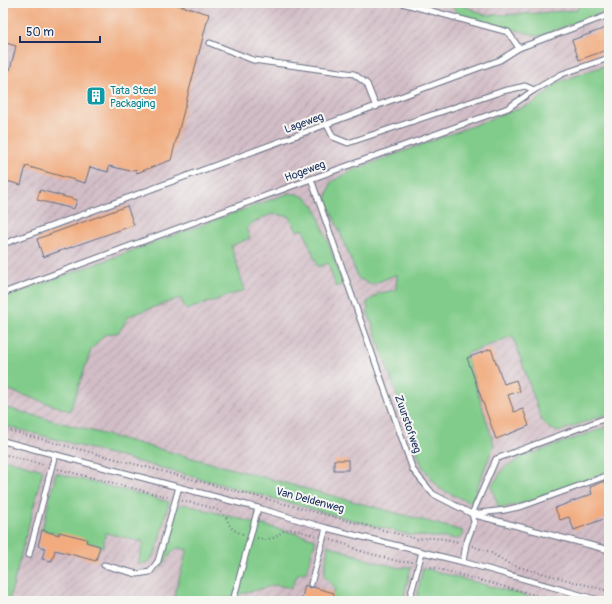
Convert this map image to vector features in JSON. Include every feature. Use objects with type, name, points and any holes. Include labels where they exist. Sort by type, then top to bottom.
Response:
[{"type":"lane","points":[[402,3],[508,32],[519,48]]},
{"type":"lane","name":"Lageweg","points":[[3,244],[376,107],[500,60],[519,48],[609,15]]},
{"type":"lane","points":[[210,43],[253,60],[354,74],[367,84],[376,107]]},
{"type":"lane","name":"Hogeweg","points":[[3,293],[508,108],[534,90],[562,74],[609,58]]},
{"type":"lane","points":[[327,125],[333,137],[348,143],[503,91],[525,86],[534,90]]},
{"type":"lane","name":"Zuurstofweg","points":[[312,179],[413,470],[433,494],[472,514],[609,550]]},
{"type":"lane","points":[[463,562],[466,544],[474,522],[472,514],[496,459],[609,418]]},
{"type":"lane","name":"Van Deldenweg","points":[[3,441],[258,508],[326,528],[463,562],[602,601]]},
{"type":"lane","points":[[28,555],[55,454]]},
{"type":"lane","points":[[472,514],[524,506],[609,475]]},
{"type":"lane","points":[[104,565],[136,574],[150,572],[158,561],[179,487]]},
{"type":"lane","points":[[233,601],[258,508]]},
{"type":"lane","points":[[312,584],[326,528]]},
{"type":"lane","points":[[409,601],[422,552]]},
{"type":"path","name":"Van Deldenweg","points":[[3,429],[417,539],[429,537],[442,538],[466,544],[490,552],[511,565],[609,591]]},
{"type":"path","points":[[3,454],[217,510],[223,513],[232,530],[251,536],[267,540],[282,532],[292,530],[348,545],[357,550],[401,562],[412,562],[558,601]]},
{"type":"shaded area","points":[[3,3],[609,3],[609,601],[3,601]]},
{"type":"green space","points":[[454,3],[458,3],[485,15],[577,10],[581,3],[609,3],[609,10],[539,36],[457,14],[453,7]]},
{"type":"green space","points":[[609,64],[609,413],[558,432],[549,428],[542,421],[513,336],[466,354],[494,445],[471,503],[440,489],[422,466],[368,313],[367,302],[380,293],[396,290],[397,274],[371,285],[358,278],[326,200],[331,182],[351,171],[534,103],[559,82]]},
{"type":"green space","points":[[289,193],[305,197],[316,209],[343,284],[336,287],[328,263],[318,267],[303,229],[297,231],[289,216],[272,214],[254,222],[246,229],[250,238],[231,246],[245,290],[186,310],[180,298],[129,316],[119,332],[104,335],[91,350],[70,411],[3,388],[3,298]]},
{"type":"green space","points":[[3,407],[463,531],[461,537],[457,539],[411,535],[371,525],[3,425]]},
{"type":"green space","points":[[609,426],[609,471],[521,504],[499,508],[491,486],[504,468],[520,458]]},
{"type":"green space","points":[[3,459],[43,470],[9,601],[3,601]]},
{"type":"green space","points":[[56,473],[169,502],[156,551],[150,561],[138,565],[143,542],[106,533],[103,547],[42,530]]},
{"type":"green space","points":[[183,504],[316,539],[306,572],[298,574],[291,588],[276,585],[213,601],[177,601],[174,596],[187,550],[181,548],[175,549],[160,568],[178,506]]},
{"type":"green space","points":[[328,545],[372,561],[401,568],[411,566],[403,601],[331,601],[335,588],[324,576]]},
{"type":"green space","points":[[423,568],[545,601],[416,601]]},
{"type":"building","name":"Tata Steel Packaging","points":[[3,3],[171,3],[209,14],[171,160],[137,173],[136,169],[130,171],[109,166],[108,172],[90,167],[85,183],[26,166],[21,185],[3,180],[3,68],[10,70],[16,46],[3,42]]},
{"type":"building","points":[[609,27],[609,49],[579,60],[572,40]]},
{"type":"building","points":[[40,190],[77,200],[74,209],[37,200]]},
{"type":"building","points":[[127,206],[134,225],[43,257],[37,239]]},
{"type":"building","points":[[491,349],[504,384],[516,380],[520,391],[508,395],[514,412],[523,409],[529,426],[496,439],[467,358]]},
{"type":"building","points":[[334,460],[348,460],[348,470],[334,470]]},
{"type":"building","points":[[605,481],[609,491],[609,517],[574,530],[569,517],[560,520],[555,508],[592,494],[590,487]]},
{"type":"building","points":[[42,530],[59,535],[59,532],[87,539],[86,542],[100,546],[96,561],[55,550],[52,561],[42,559],[45,548],[38,546]]},
{"type":"building","points":[[305,585],[310,588],[313,587],[334,593],[331,601],[301,601]]},
{"type":"place","name":"Tata Steel Packaging","points":[[96,96]]}]
